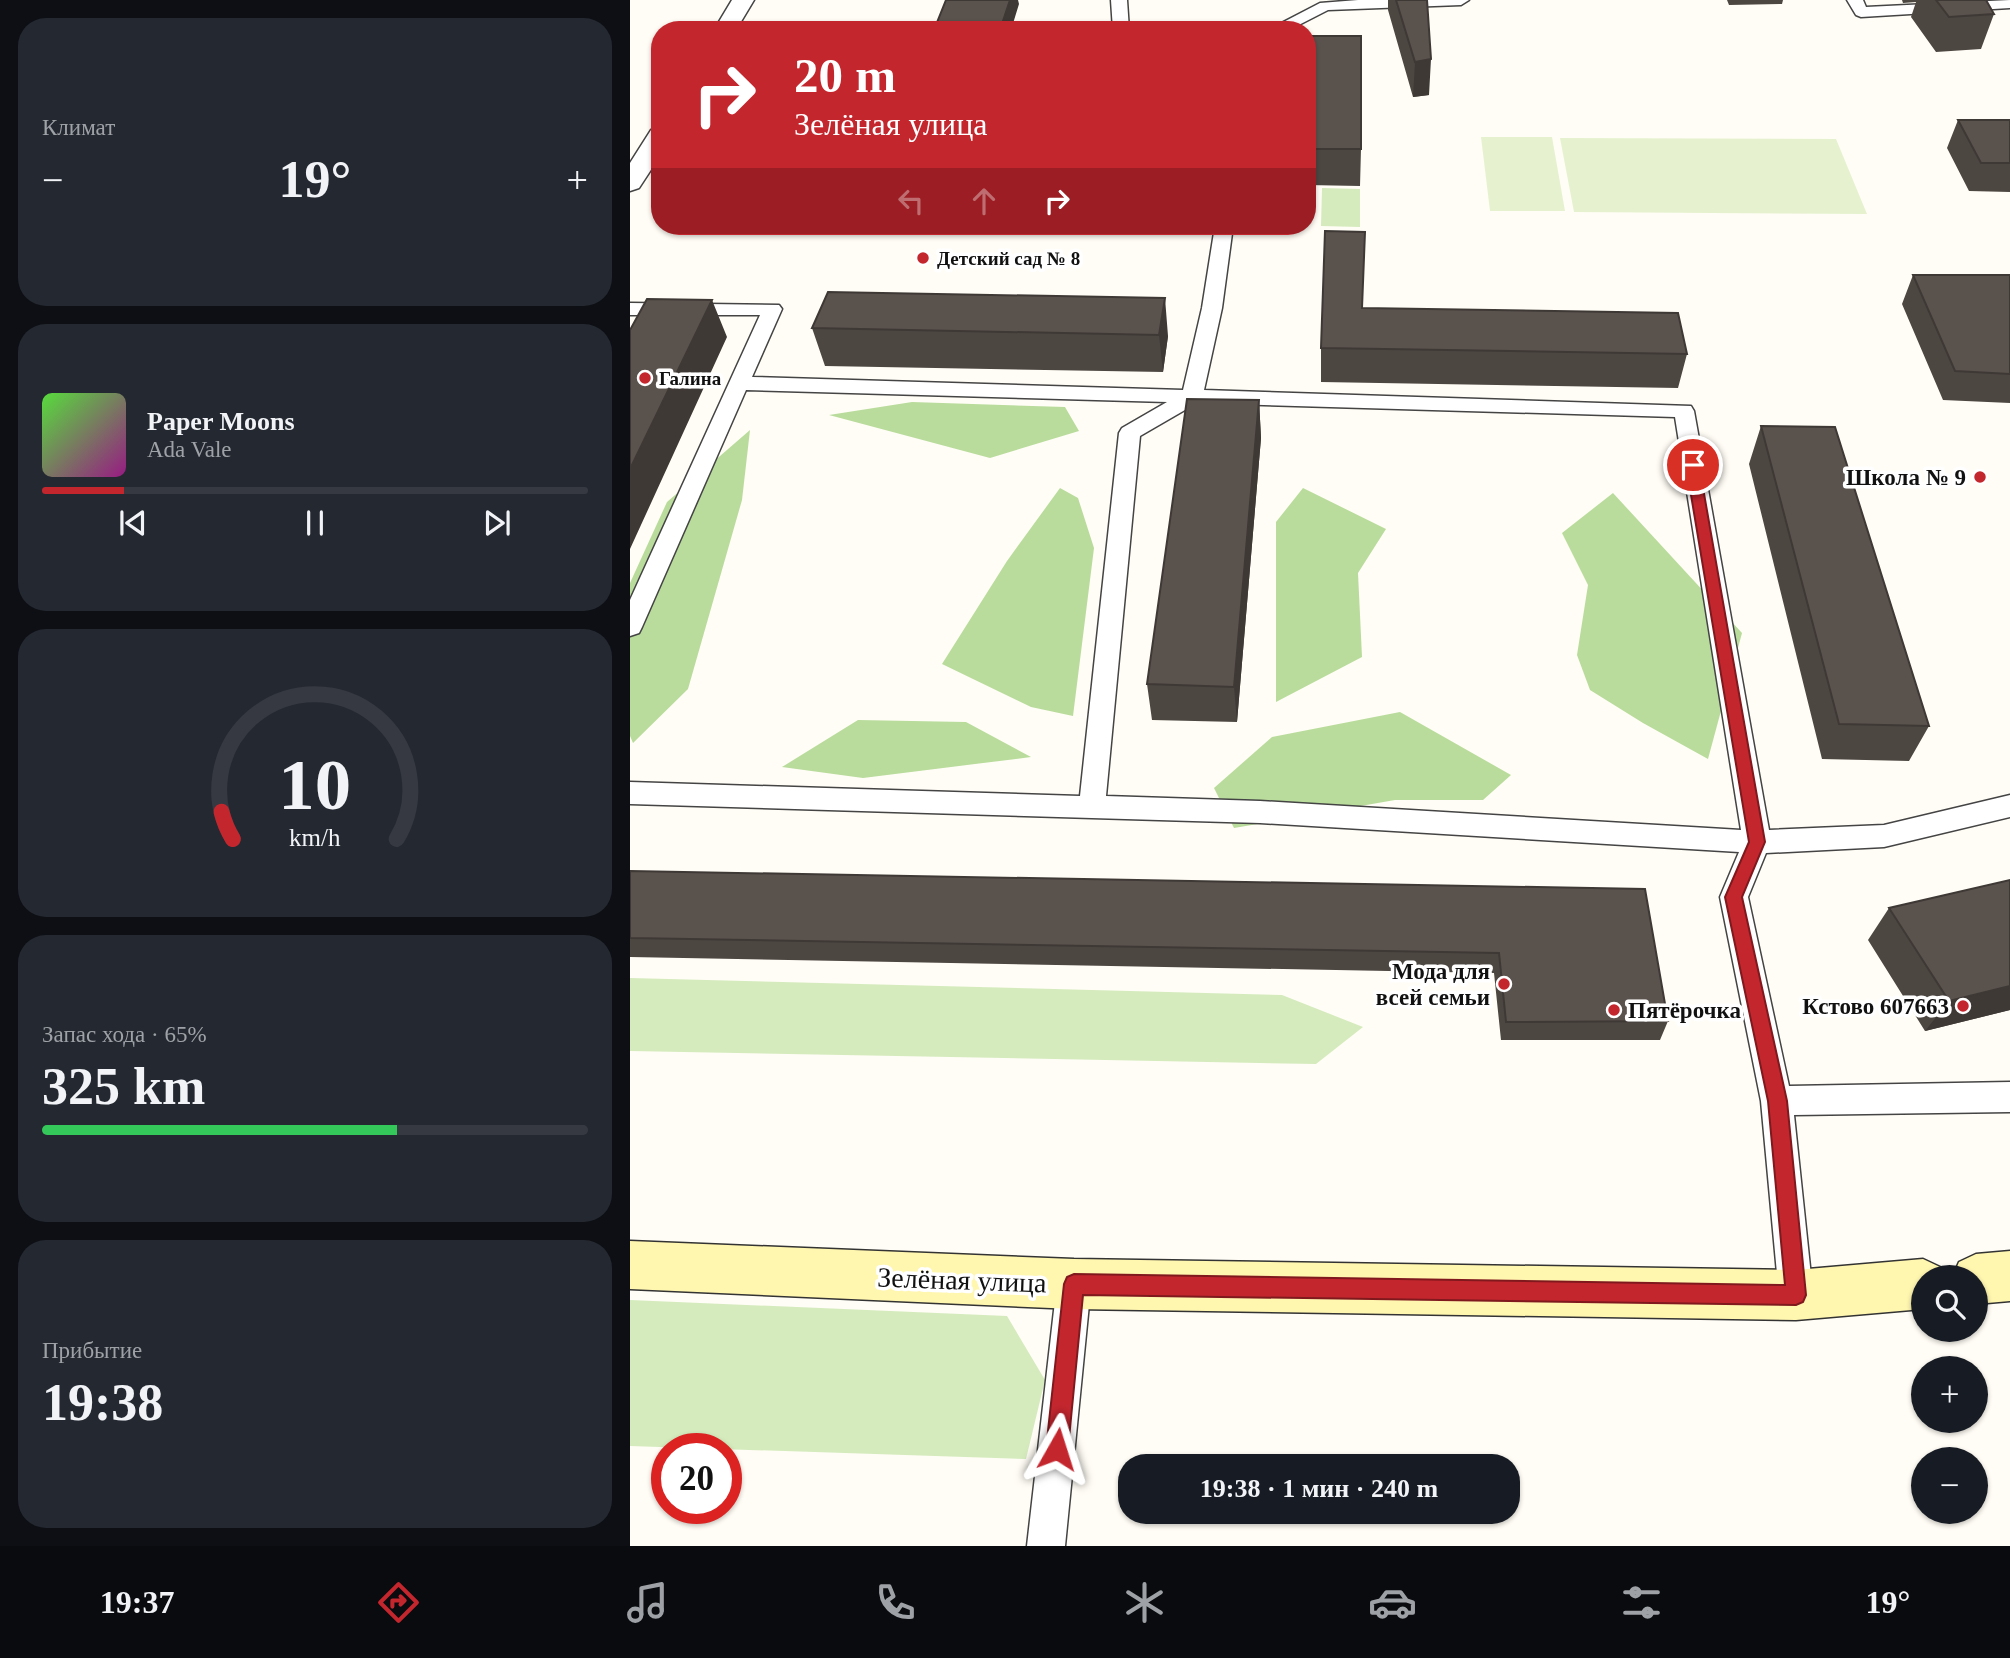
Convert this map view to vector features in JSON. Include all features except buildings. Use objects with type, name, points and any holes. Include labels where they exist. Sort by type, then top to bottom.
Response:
[{"type":"main road","name":"Зелёная улица","points":[[630,1265],[1074,1284],[1796,1295],[1911,1285]]},
{"type":"main road","points":[[1988,1278],[2010,1276]]},
{"type":"street","points":[[730,21],[743,0]]},
{"type":"street","points":[[630,183],[651,149]]},
{"type":"lane","points":[[1119,0],[1120,21]]},
{"type":"lane","points":[[1292,21],[1325,3],[1461,0]]},
{"type":"lane","points":[[1855,0],[1861,12],[2010,3]]},
{"type":"lane","points":[[1092,806],[1130,433],[1192,397],[1212,309],[1223,235]]},
{"type":"lane","points":[[630,309],[772,309],[630,627]]},
{"type":"lane","points":[[739,383],[1684,411],[1757,842],[1734,897],[1777,1101],[1796,1295]]},
{"type":"lane","points":[[630,793],[1259,812],[1757,842],[1884,836],[2010,806]]},
{"type":"lane","points":[[1777,1101],[2010,1097]]},
{"type":"lane","points":[[1046,1546],[1074,1284]]},
{"type":"green space","points":[[1481,137],[1552,137],[1565,211],[1490,211]]},
{"type":"green space","points":[[1560,138],[1836,139],[1867,214],[1574,212]]},
{"type":"green space","points":[[1322,188],[1360,189],[1360,227],[1321,226]]},
{"type":"green space","points":[[912,402],[1065,407],[1079,431],[990,458],[829,415]]},
{"type":"green space","points":[[750,430],[742,500],[688,689],[633,743],[630,736],[630,583],[667,502]]},
{"type":"green space","points":[[1060,488],[1078,498],[1094,548],[1073,716],[1031,707],[942,664],[1007,561]]},
{"type":"green space","points":[[1303,488],[1386,529],[1358,573],[1362,657],[1276,702],[1276,522]]},
{"type":"green space","points":[[1613,493],[1742,633],[1708,759],[1590,690],[1577,655],[1588,585],[1562,533]]},
{"type":"green space","points":[[1400,712],[1511,775],[1483,800],[1395,800],[1234,828],[1214,788],[1272,737]]},
{"type":"green space","points":[[858,720],[966,722],[1031,757],[863,778],[782,767]]},
{"type":"green space","points":[[630,978],[1282,995],[1363,1027],[1316,1064],[630,1051]]},
{"type":"green space","points":[[630,1300],[1007,1316],[1045,1380],[1026,1459],[742,1450],[742,1433],[651,1433],[651,1447],[630,1446]]},
{"type":"place","name":"Детский сад № 8","points":[[923,258]]},
{"type":"place","name":"Галина","points":[[645,378]]},
{"type":"place","name":"Школа № 9","points":[[1980,477]]},
{"type":"place","name":"Мода для всей семьи","points":[[1504,984]]},
{"type":"place","name":"Кстово 607663","points":[[1963,1006]]},
{"type":"place","name":"Пятёрочка","points":[[1614,1010]]},
{"type":"route","points":[[1057,1449],[1074,1284],[1796,1295],[1777,1101],[1734,897],[1757,842],[1693,465]]}]
